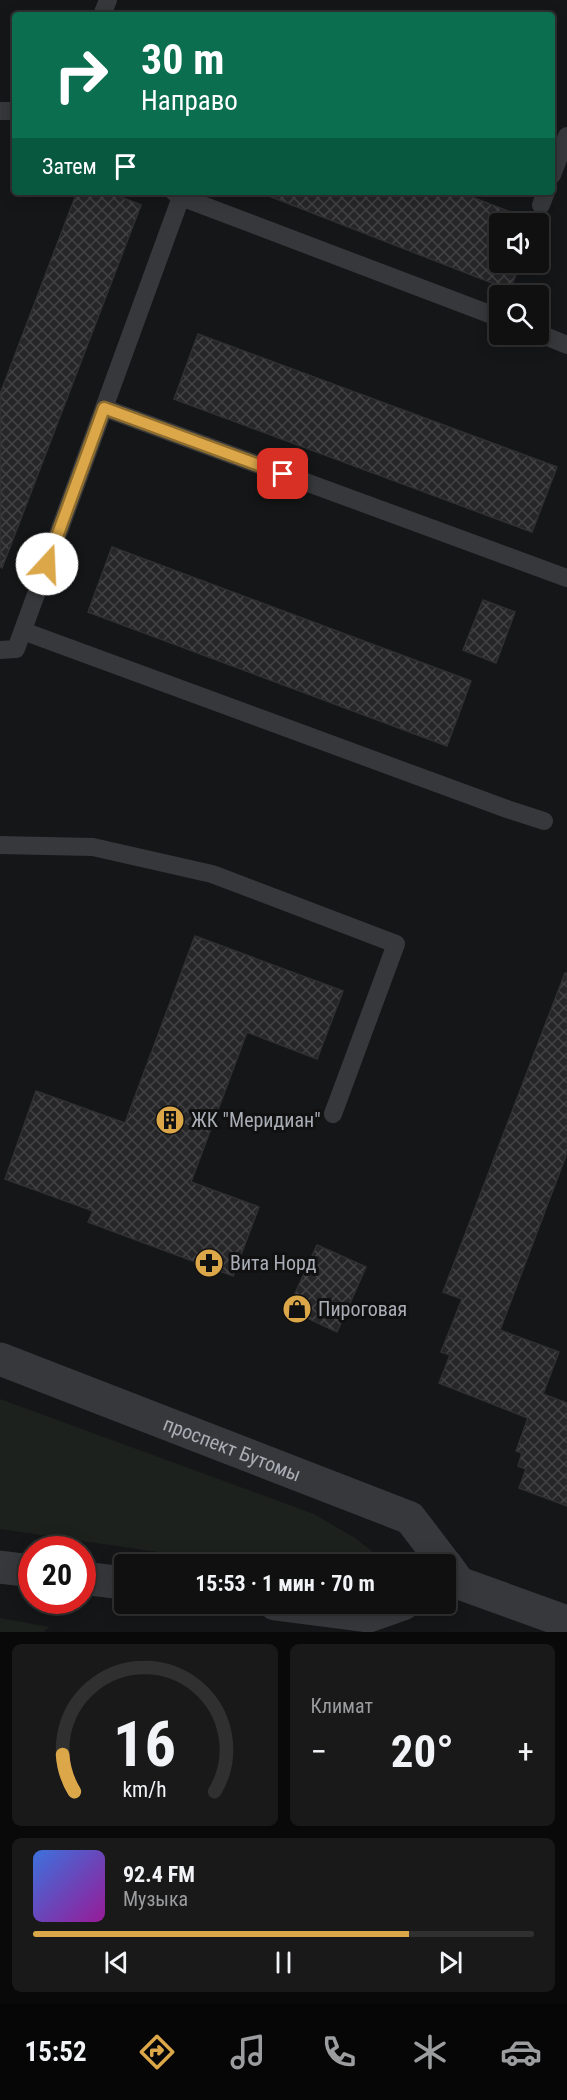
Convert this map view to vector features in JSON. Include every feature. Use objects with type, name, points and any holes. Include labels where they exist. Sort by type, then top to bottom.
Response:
[{"type":"street","name":"проспект Бутомы","points":[[0,1359],[410,1518],[435,1554]]},
{"type":"street","points":[[0,1567],[18,1569]]},
{"type":"street","name":"проспект Бутомы","points":[[456,1578],[567,1622]]},
{"type":"street","points":[[96,1580],[114,1582]]},
{"type":"street","points":[[353,1614],[369,1616],[375,1614]]},
{"type":"lane","points":[[555,167],[567,136]]},
{"type":"lane","points":[[0,650],[16,649],[104,408],[177,195],[489,314]]},
{"type":"lane","points":[[549,338],[567,345]]},
{"type":"lane","points":[[104,408],[567,578]]},
{"type":"lane","points":[[23,631],[544,821]]},
{"type":"lane","points":[[0,845],[93,847],[212,874],[396,944],[333,1114]]},
{"type":"shaded area","points":[[0,1399],[314,1514],[355,1538],[372,1551],[372,1554],[171,1554],[96,1543],[96,1536],[48,1536],[0,1529]]},
{"type":"shaded area","points":[[0,1618],[50,1627],[43,1632],[0,1632]]},
{"type":"building","points":[[76,195],[116,195],[141,205],[2,568],[0,567],[0,394]]},
{"type":"building","points":[[267,195],[467,195],[513,213],[489,213],[489,273],[517,273],[512,285],[497,285]]},
{"type":"building","points":[[198,334],[557,467],[532,532],[174,399]]},
{"type":"building","points":[[112,547],[471,681],[447,746],[88,612]]},
{"type":"building","points":[[483,600],[515,612],[496,663],[463,650]]},
{"type":"building","name":"ЖК \"Меридиан\"","points":[[195,936],[343,991],[317,1059],[247,1032],[191,1182],[259,1207],[233,1276],[88,1222],[93,1211],[5,1179],[36,1091],[125,1123]]},
{"type":"building","points":[[565,973],[567,973],[567,1153],[500,1330],[559,1352],[543,1394],[567,1403],[567,1506],[519,1488],[526,1469],[518,1466],[522,1453],[516,1451],[528,1418],[439,1383],[450,1355],[441,1352],[462,1299],[443,1292]]},
{"type":"building","points":[[317,1245],[366,1267],[337,1332],[288,1309]]},
{"type":"place","name":"ЖК \"Меридиан\"","points":[[170,1120]]},
{"type":"place","name":"Вита Норд","points":[[209,1263]]},
{"type":"place","name":"Пироговая","points":[[297,1309]]},
{"type":"route","points":[[47,564],[104,408],[283,474]]}]
